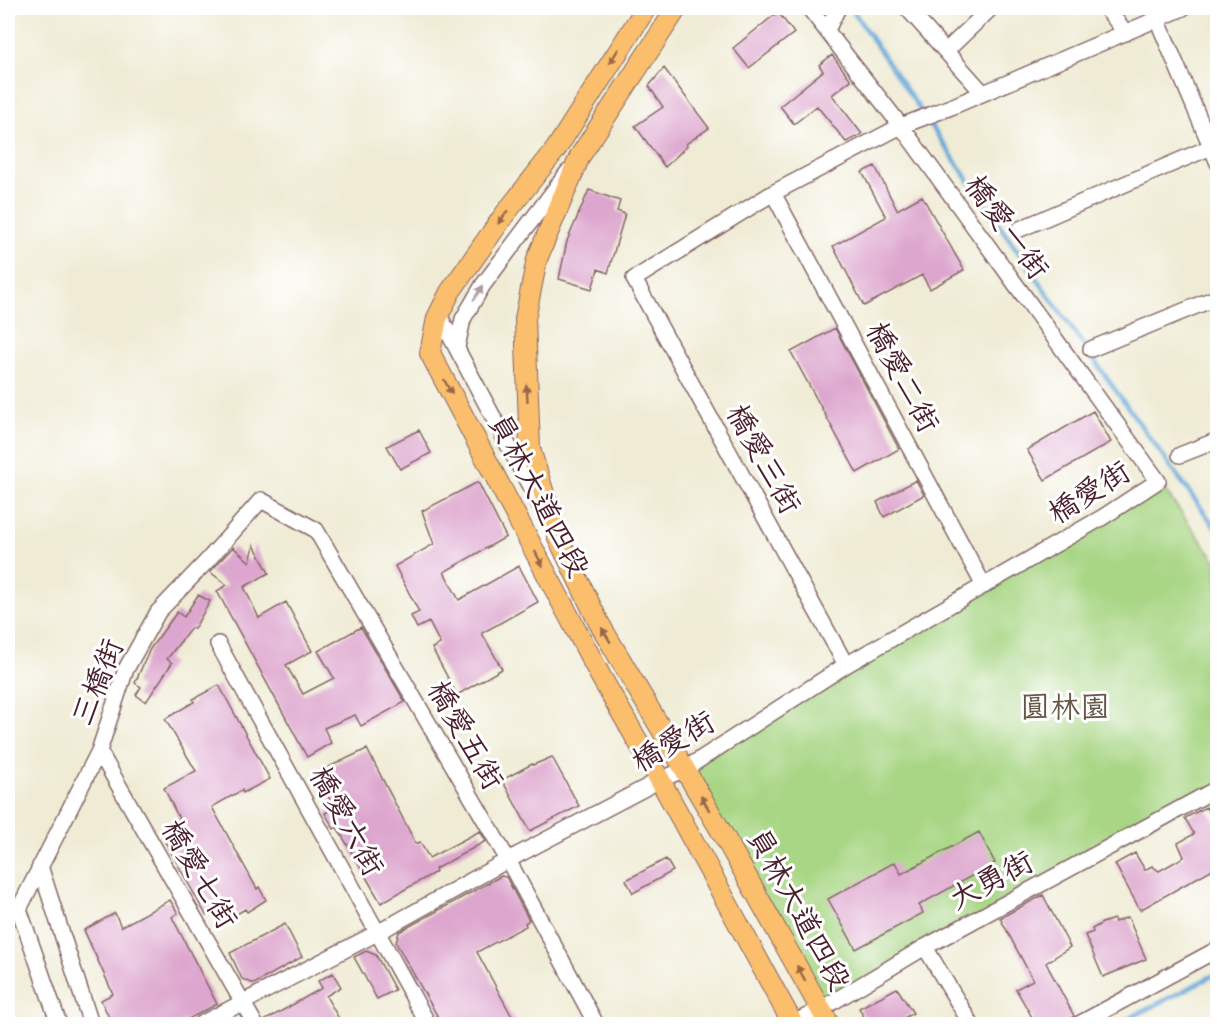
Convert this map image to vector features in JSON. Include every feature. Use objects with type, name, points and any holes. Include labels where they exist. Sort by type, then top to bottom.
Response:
[{"type":"main road","name":"員林大道四段","points":[[646,8],[555,149],[450,292],[439,315],[430,353],[601,677],[793,1024]]},
{"type":"main road","name":"員林大道四段","points":[[677,8],[580,156],[537,259],[525,319],[530,449],[558,538],[599,623],[685,769],[825,1017]]},
{"type":"street","name":"橋愛一街","points":[[809,8],[906,124],[1158,481]]},
{"type":"street","points":[[826,30],[838,8]]},
{"type":"street","points":[[907,8],[983,93]]},
{"type":"street","points":[[946,51],[991,8]]},
{"type":"street","points":[[1106,8],[1126,33]]},
{"type":"street","points":[[773,193],[906,124],[1183,8]]},
{"type":"street","points":[[1157,19],[1214,146],[1218,163]]},
{"type":"street","points":[[1020,229],[1214,146]]},
{"type":"street","points":[[457,347],[463,319],[483,285],[580,156]]},
{"type":"street","name":"橋愛三街","points":[[773,193],[634,279],[846,665]]},
{"type":"street","name":"橋愛二街","points":[[773,193],[984,586]]},
{"type":"street","points":[[1092,349],[1218,297]]},
{"type":"street","points":[[439,315],[558,538]]},
{"type":"street","points":[[1180,455],[1218,440]]},
{"type":"street","name":"橋愛街","points":[[201,1024],[377,933],[508,860],[685,769],[846,665],[1103,518],[1158,481]]},
{"type":"street","name":"三橋街","points":[[59,1024],[19,909],[99,751],[126,669],[158,612],[261,500]]},
{"type":"street","name":"橋愛五街","points":[[261,500],[316,531],[508,860],[596,1024]]},
{"type":"street","name":"橋愛六街","points":[[219,644],[428,1024]]},
{"type":"street","name":"橋愛七街","points":[[99,751],[255,1024]]},
{"type":"street","name":"大勇街","points":[[793,1024],[825,1017],[925,947],[1218,788]]},
{"type":"street","points":[[40,866],[91,1024]]},
{"type":"street","points":[[925,947],[971,1024]]},
{"type":"street","points":[[1079,1024],[1218,949]]},
{"type":"green space","name":"圓林園","points":[[1158,481],[1217,562],[1217,788],[821,1009],[685,769]]},
{"type":"building","points":[[778,12],[794,33],[749,68],[733,48]]},
{"type":"building","points":[[832,55],[851,80],[832,95],[862,134],[846,142],[817,106],[794,124],[780,106],[823,71],[819,65]]},
{"type":"building","points":[[664,68],[709,128],[686,144],[687,146],[665,167],[635,126],[663,107],[649,86]]},
{"type":"building","points":[[875,166],[897,210],[922,196],[964,270],[930,289],[922,275],[864,306],[833,246],[886,217],[862,172]]},
{"type":"building","points":[[589,190],[620,201],[617,211],[625,214],[608,273],[598,269],[592,289],[559,279],[567,241]]},
{"type":"building","points":[[835,328],[899,449],[857,473],[791,352]]},
{"type":"building","points":[[1093,411],[1111,442],[1045,480],[1027,450]]},
{"type":"building","points":[[419,430],[431,453],[400,469],[387,446]]},
{"type":"building","points":[[916,480],[924,495],[884,517],[877,502]]},
{"type":"building","points":[[478,482],[506,537],[444,572],[459,600],[519,566],[538,602],[482,633],[502,669],[457,695],[432,648],[440,644],[429,622],[417,628],[411,616],[419,612],[395,566],[434,544],[422,511]]},
{"type":"building","points":[[254,545],[269,573],[244,587],[259,618],[286,602],[312,651],[286,665],[303,694],[334,678],[318,651],[361,627],[405,702],[361,726],[355,715],[324,728],[331,743],[307,757],[217,591],[227,585],[210,572],[233,547],[250,562]]},
{"type":"building","points":[[198,595],[210,601],[194,629],[191,628],[167,659],[172,663],[146,702],[136,695],[141,687],[135,683],[150,649],[177,612],[184,617]]},
{"type":"building","points":[[219,685],[270,779],[243,793],[242,790],[212,807],[257,889],[259,887],[266,900],[247,912],[245,909],[232,917],[225,905],[206,915],[163,838],[183,827],[164,788],[196,771],[165,719],[194,702],[193,699]]},
{"type":"building","points":[[367,749],[416,844],[420,842],[429,858],[480,831],[486,841],[435,869],[436,872],[381,903],[337,827],[334,829],[325,813],[334,808],[316,773]]},
{"type":"building","points":[[552,757],[579,806],[530,831],[502,780],[532,764]]},
{"type":"building","points":[[1206,807],[1218,827],[1218,866],[1140,910],[1115,864],[1135,853],[1145,870],[1152,866],[1159,871],[1184,857],[1178,843],[1194,834],[1185,818]]},
{"type":"building","points":[[979,832],[995,863],[919,905],[923,913],[856,949],[828,899],[895,862],[901,874]]},
{"type":"building","points":[[666,859],[673,871],[633,893],[626,880]]},
{"type":"building","points":[[501,876],[506,877],[529,920],[525,923],[526,926],[477,952],[516,1024],[442,1024],[396,943],[399,932]]},
{"type":"building","points":[[1043,895],[1070,947],[1046,963],[1074,1016],[1063,1024],[1036,1024],[1016,989],[1033,980],[1000,918]]},
{"type":"building","points":[[170,900],[178,913],[172,917],[217,1004],[179,1024],[112,1024],[101,1000],[113,994],[84,930],[115,913],[121,927]]},
{"type":"building","points":[[1128,917],[1146,959],[1103,977],[1085,935],[1093,932],[1092,929],[1102,923],[1114,919],[1115,922]]},
{"type":"building","points":[[285,924],[302,957],[254,984],[242,979],[230,953]]},
{"type":"building","points":[[366,951],[376,955],[395,990],[377,999],[354,957]]},
{"type":"building","points":[[333,973],[341,987],[326,996],[342,1024],[265,1024],[264,1021],[322,988],[318,981]]},
{"type":"building","points":[[897,988],[913,1013],[893,1024],[868,1024],[859,1008]]},
{"type":"waterway","points":[[851,8],[1032,271],[1218,531]]},
{"type":"waterway","points":[[1118,1024],[1218,973]]}]
